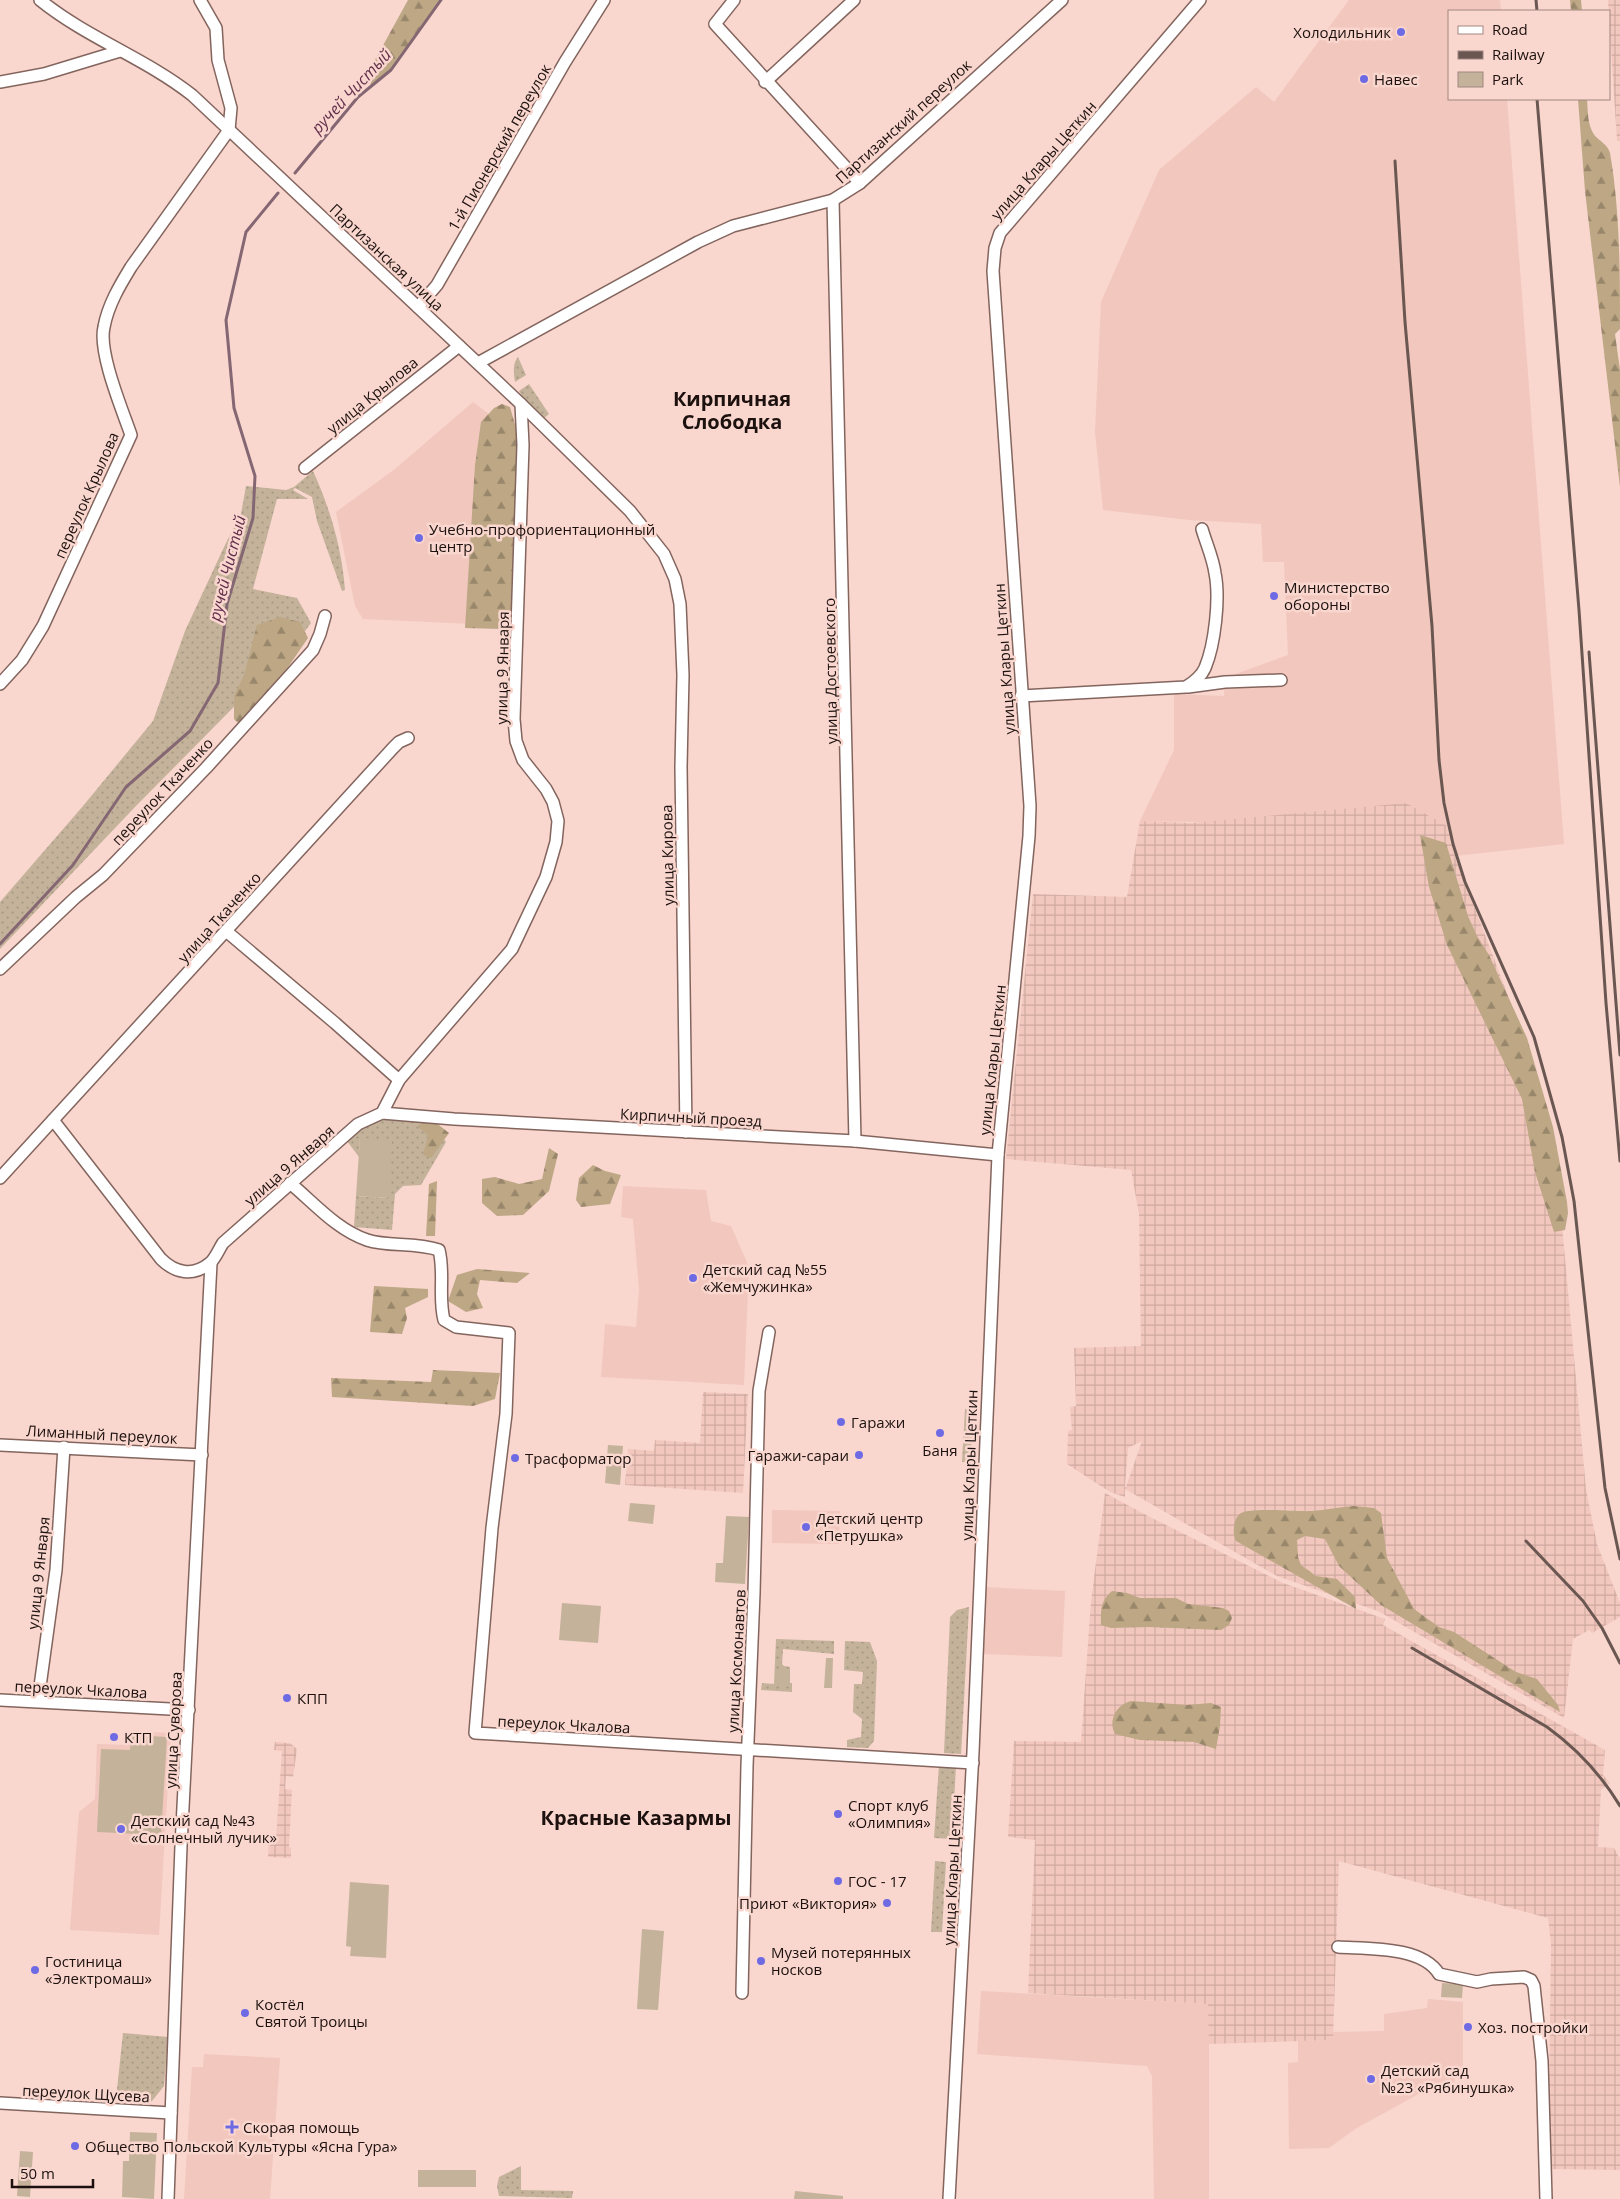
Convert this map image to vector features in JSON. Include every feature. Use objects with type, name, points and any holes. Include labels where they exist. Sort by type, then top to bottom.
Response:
[{"type":"street","name":"Партизанская улица","points":[[40,0],[82,30],[172,80],[229,130],[478,363],[630,511],[656,541],[664,554],[674,579]]},
{"type":"street","points":[[200,0],[216,28],[218,60],[232,108],[229,130]]},
{"type":"street","name":"1-й Пионерский переулок","points":[[418,307],[437,285],[565,62],[604,0]]},
{"type":"street","points":[[734,0],[715,24],[860,183]]},
{"type":"street","points":[[766,82],[854,0]]},
{"type":"street","name":"Партизанский переулок","points":[[478,363],[698,242],[733,226],[834,200],[860,183],[1062,0]]},
{"type":"street","name":"улица Клары Цеткин","points":[[950,2199],[972,1763],[998,1155],[1029,836],[1030,806],[993,271],[995,248],[1000,233],[1200,0]]},
{"type":"street","points":[[0,82],[44,74],[120,51]]},
{"type":"street","name":"переулок Крылова","points":[[0,684],[22,660],[43,626],[131,435],[109,372],[103,338],[104,327],[117,291],[131,266],[229,130]]},
{"type":"street","name":"улица Достоевского","points":[[834,200],[856,1142]]},
{"type":"street","name":"улица Крылова","points":[[304,468],[459,346]]},
{"type":"street","name":"улица 9 Января","points":[[53,1120],[160,1258],[170,1268],[195,1272],[211,1263],[223,1243],[358,1124],[382,1113],[399,1080],[512,949],[546,877],[556,842],[558,821],[553,802],[546,789],[523,760],[516,741],[514,719],[524,445],[521,404]]},
{"type":"street","points":[[1186,687],[1197,680],[1205,670],[1210,651],[1216,608],[1216,573],[1202,529]]},
{"type":"street","name":"улица Кирова","points":[[674,579],[680,604],[683,674],[681,766],[686,1132]]},
{"type":"street","name":"переулок Ткаченко","points":[[0,969],[102,875],[206,768],[313,650],[325,616]]},
{"type":"street","points":[[1021,696],[1281,680]]},
{"type":"street","name":"улица Ткаченко","points":[[0,1178],[393,748],[399,742],[408,738]]},
{"type":"street","points":[[226,931],[399,1080]]},
{"type":"street","name":"Кирпичный проезд","points":[[382,1113],[856,1142],[998,1155]]},
{"type":"street","name":"переулок Чкалова","points":[[290,1183],[350,1233],[368,1241],[423,1245],[439,1250],[442,1265],[441,1307],[444,1320],[456,1326],[510,1333],[506,1414],[494,1509],[475,1733],[972,1763]]},
{"type":"street","name":"улица Суворова","points":[[168,2199],[181,1846],[211,1263]]},
{"type":"street","name":"улица Космонавтов","points":[[742,1993],[747,1750],[754,1593],[759,1391],[768,1332]]},
{"type":"street","name":"Лиманный переулок","points":[[0,1444],[202,1455]]},
{"type":"street","name":"улица 9 Января","points":[[38,1701],[56,1570],[64,1447]]},
{"type":"street","name":"переулок Чкалова","points":[[0,1700],[189,1710]]},
{"type":"street","points":[[1338,1947],[1396,1951],[1434,1965],[1439,1974],[1477,1982],[1491,1979],[1524,1978],[1531,1980],[1534,1986],[1542,2061],[1546,2199]]},
{"type":"street","name":"переулок Щусева","points":[[0,2103],[171,2113]]},
{"type":"shaded area","points":[[1349,0],[1500,0],[1501,10],[1448,10],[1448,100],[1507,100],[1564,844],[1455,856],[1447,826],[1140,821],[1174,750],[1174,694],[1224,696],[1225,678],[1288,655],[1284,562],[1263,562],[1261,524],[1189,520],[1103,510],[1095,432],[1101,302],[1159,170],[1256,87],[1274,102]]},
{"type":"shaded area","points":[[1608,0],[1620,0],[1620,141],[1617,141]]},
{"type":"shaded area","name":"Учебно-профориентационный центр","points":[[473,402],[502,424],[495,625],[363,619],[355,606],[336,512],[395,469]]},
{"type":"shaded area","points":[[1406,803],[1447,826],[1455,856],[1515,1014],[1562,1225],[1586,1489],[1597,1544],[1620,1603],[1620,1617],[1592,1633],[1589,1630],[1573,1639],[1564,1718],[1378,1611],[1277,1576],[1125,1489],[1125,1497],[1110,1492],[1067,1464],[1068,1431],[1072,1430],[1070,1407],[1076,1406],[1074,1348],[1141,1346],[1139,1214],[1131,1170],[1006,1159],[1033,894],[1127,897],[1140,821],[1191,823]],"holes":[[[1142,1441],[1126,1487],[1128,1448]]]},
{"type":"shaded area","name":"Детский сад №55 «Жемчужинка»","points":[[623,1186],[706,1190],[711,1221],[731,1226],[749,1267],[744,1385],[601,1377],[605,1324],[636,1327],[639,1290],[633,1219],[621,1217]]},
{"type":"shaded area","points":[[703,1392],[748,1394],[743,1493],[625,1485],[628,1449],[654,1451],[655,1440],[700,1443]]},
{"type":"shaded area","points":[[1105,1493],[1283,1583],[1385,1619],[1383,1625],[1605,1750],[1603,1775],[1610,1783],[1601,1790],[1598,1847],[1614,1848],[1620,1859],[1620,2170],[1548,2169],[1551,1944],[1548,1918],[1339,1861],[1333,2040],[1209,2044],[1208,2004],[1028,1993],[1035,1840],[1008,1837],[1014,1741],[1081,1742],[1091,1601]]},
{"type":"shaded area","name":"Детский центр «Петрушка»","points":[[772,1510],[840,1511],[839,1544],[772,1543]]},
{"type":"shaded area","points":[[985,1587],[1065,1591],[1062,1657],[983,1654]]},
{"type":"shaded area","name":"Детский сад №43 «Солнечный лучик»","points":[[129,1731],[171,1733],[159,1935],[70,1930],[79,1812],[95,1799],[97,1744],[128,1745]]},
{"type":"shaded area","points":[[275,1742],[290,1743],[297,1749],[293,1777],[286,1776],[285,1789],[292,1790],[289,1847],[291,1848],[291,1858],[268,1857],[269,1838],[276,1838],[282,1751],[274,1750]]},
{"type":"shaded area","points":[[981,1991],[1209,2004],[1209,2199],[1154,2199],[1152,2076],[1147,2066],[977,2054]]},
{"type":"shaded area","name":"Детский сад №23 «Рябинушка»","points":[[1428,1999],[1463,2002],[1463,2069],[1454,2069],[1455,2088],[1424,2091],[1355,2129],[1329,2148],[1289,2149],[1288,2063],[1298,2062],[1298,2041],[1333,2040],[1333,2032],[1384,2031],[1384,2014],[1427,2008]]},
{"type":"shaded area","name":"Скорая помощь","points":[[204,2054],[280,2058],[270,2199],[184,2199],[192,2067],[203,2067]]},
{"type":"green space","points":[[408,0],[441,0],[391,70],[370,87],[375,60]]},
{"type":"green space","points":[[1570,0],[1581,0],[1582,10],[1571,10]]},
{"type":"green space","points":[[1578,100],[1587,100],[1588,118],[1592,132],[1609,150],[1616,197],[1619,241],[1620,329],[1615,334],[1620,370],[1620,487],[1585,191]]},
{"type":"green space","points":[[518,357],[526,375],[515,382],[514,366]]},
{"type":"green space","points":[[529,384],[549,414],[543,419],[525,401],[519,391]]},
{"type":"green space","points":[[502,404],[510,407],[516,428],[519,450],[513,617],[501,629],[465,628],[475,465],[481,422],[494,408]]},
{"type":"green space","points":[[313,471],[325,499],[334,529],[341,559],[345,590],[342,591],[317,521],[312,497],[295,488],[293,490],[308,499],[277,499],[253,589],[297,598],[311,623],[294,646],[135,807],[0,949],[0,902],[153,721],[185,631],[241,514],[246,486],[286,490],[294,487]]},
{"type":"green space","points":[[280,617],[300,622],[308,638],[282,676],[246,715],[240,725],[234,719],[234,696],[244,675],[257,625]]},
{"type":"green space","points":[[1420,835],[1446,843],[1468,916],[1477,936],[1489,955],[1527,1038],[1553,1127],[1567,1202],[1568,1213],[1565,1230],[1554,1232],[1535,1172],[1522,1099],[1447,945],[1429,887]]},
{"type":"green space","points":[[384,1117],[431,1121],[446,1142],[421,1185],[403,1186],[395,1194],[392,1230],[354,1227],[356,1196],[387,1198],[360,1138],[359,1157],[347,1141],[363,1128]]},
{"type":"green space","points":[[430,1118],[449,1133],[431,1158],[423,1155],[428,1136],[418,1126]]},
{"type":"green space","points":[[360,1138],[392,1140],[388,1198],[356,1196]]},
{"type":"green space","points":[[549,1148],[558,1154],[549,1191],[523,1215],[497,1216],[482,1203],[482,1179],[495,1177],[519,1184],[542,1179]]},
{"type":"green space","points":[[593,1165],[605,1171],[621,1175],[610,1204],[581,1207],[576,1200],[579,1178]]},
{"type":"green space","points":[[437,1181],[435,1236],[426,1236],[429,1184]]},
{"type":"green space","points":[[477,1269],[530,1273],[517,1283],[480,1280],[477,1294],[483,1308],[466,1312],[448,1301],[457,1275]]},
{"type":"green space","points":[[374,1286],[428,1289],[428,1297],[405,1308],[407,1318],[402,1334],[370,1332]]},
{"type":"green space","points":[[433,1370],[500,1373],[495,1399],[473,1406],[332,1397],[331,1378],[431,1382]]},
{"type":"green space","points":[[965,1409],[974,1409],[970,1462],[962,1462]]},
{"type":"green space","points":[[608,1445],[623,1446],[620,1485],[605,1483]]},
{"type":"green space","points":[[630,1503],[655,1505],[653,1524],[628,1521]]},
{"type":"green space","points":[[1354,1506],[1374,1508],[1381,1513],[1387,1558],[1414,1609],[1439,1627],[1454,1632],[1516,1672],[1537,1679],[1558,1705],[1560,1712],[1381,1605],[1339,1566],[1325,1539],[1305,1536],[1297,1540],[1298,1557],[1301,1565],[1316,1576],[1337,1579],[1355,1597],[1356,1609],[1236,1541],[1235,1538],[1234,1526],[1236,1519],[1238,1515],[1247,1511],[1311,1511]]},
{"type":"green space","points":[[726,1516],[749,1517],[745,1584],[715,1582],[716,1563],[723,1563]]},
{"type":"green space","points":[[1112,1591],[1127,1593],[1140,1598],[1176,1598],[1188,1604],[1223,1608],[1229,1611],[1232,1618],[1229,1625],[1221,1630],[1148,1627],[1111,1628],[1101,1625],[1101,1615],[1103,1602]]},
{"type":"green space","points":[[562,1603],[601,1606],[598,1643],[559,1640]]},
{"type":"green space","points":[[969,1607],[961,1754],[944,1753],[950,1617],[957,1610]]},
{"type":"green space","points":[[776,1639],[834,1641],[834,1654],[783,1649],[782,1664],[790,1667],[792,1692],[761,1690],[762,1683],[774,1684]]},
{"type":"green space","points":[[845,1641],[870,1642],[877,1661],[874,1741],[868,1748],[847,1747],[847,1740],[861,1737],[862,1719],[853,1712],[854,1684],[862,1684],[863,1672],[844,1670]]},
{"type":"green space","points":[[826,1658],[833,1658],[832,1688],[824,1688]]},
{"type":"green space","points":[[777,1669],[789,1669],[788,1685],[776,1684]]},
{"type":"green space","points":[[1131,1701],[1187,1705],[1211,1703],[1221,1707],[1216,1749],[1194,1742],[1140,1740],[1115,1734],[1112,1724],[1113,1718],[1121,1706]]},
{"type":"green space","points":[[131,1735],[167,1737],[161,1835],[97,1832],[101,1749],[130,1750]]},
{"type":"green space","points":[[939,1765],[956,1766],[952,1839],[934,1838]]},
{"type":"green space","points":[[935,1861],[946,1862],[942,1932],[931,1932]]},
{"type":"green space","points":[[350,1882],[389,1885],[386,1958],[350,1956],[351,1947],[346,1946]]},
{"type":"green space","points":[[642,1929],[664,1931],[658,2010],[637,2009]]},
{"type":"green space","points":[[1442,1983],[1463,1984],[1462,1998],[1441,1997]]},
{"type":"green space","points":[[123,2033],[168,2037],[164,2086],[152,2101],[116,2099]]},
{"type":"green space","points":[[130,2132],[157,2133],[154,2199],[122,2197],[123,2161],[129,2161]]},
{"type":"green space","points":[[20,2151],[33,2152],[30,2197],[17,2196]]},
{"type":"green space","points":[[521,2166],[521,2190],[573,2191],[572,2198],[499,2196],[497,2186],[499,2177]]},
{"type":"green space","points":[[418,2170],[476,2170],[476,2187],[418,2187]]},
{"type":"green space","points":[[795,2191],[843,2196],[843,2199],[794,2199]]},
{"type":"waterway","name":"ручей Чистый","points":[[295,173],[358,97],[391,70],[441,0]]},
{"type":"waterway","name":"ручей Чистый","points":[[0,944],[73,865],[126,787],[190,731],[218,683],[227,604],[253,518],[255,476],[234,408],[226,320],[246,232],[278,193]]},
{"type":"railway","points":[[1536,0],[1537,10]]},
{"type":"railway","points":[[1537,100],[1579,610],[1606,1003],[1620,1161]]},
{"type":"railway","points":[[1395,161],[1405,322],[1432,626],[1439,760],[1444,803],[1453,844],[1465,882],[1534,1037],[1562,1137],[1574,1201],[1605,1488],[1620,1559]]},
{"type":"railway","points":[[1589,652],[1620,1055]]},
{"type":"railway","points":[[1526,1541],[1583,1601],[1602,1628],[1620,1663]]},
{"type":"railway","points":[[1412,1648],[1547,1727],[1588,1763],[1620,1806]]},
{"type":"place","name":"Холодильник","points":[[1401,32]]},
{"type":"place","name":"Навес","points":[[1364,79]]},
{"type":"place","name":"Учебно-профориентационный центр","points":[[419,538]]},
{"type":"place","name":"Министерство обороны","points":[[1274,596]]},
{"type":"place","name":"Детский сад №55 «Жемчужинка»","points":[[693,1278]]},
{"type":"place","name":"Гаражи","points":[[841,1422]]},
{"type":"place","name":"Баня","points":[[940,1433]]},
{"type":"place","name":"Гаражи-сараи","points":[[859,1455]]},
{"type":"place","name":"Трасформатор","points":[[515,1458]]},
{"type":"place","name":"Детский центр «Петрушка»","points":[[806,1527]]},
{"type":"place","name":"КПП","points":[[287,1698]]},
{"type":"place","name":"КТП","points":[[114,1737]]},
{"type":"place","name":"Спорт клуб «Олимпия»","points":[[838,1814]]},
{"type":"place","name":"Детский сад №43 «Солнечный лучик»","points":[[121,1829]]},
{"type":"place","name":"ГОС - 17","points":[[838,1881]]},
{"type":"place","name":"Приют «Виктория»","points":[[887,1903]]},
{"type":"place","name":"Музей потерянных носков","points":[[761,1961]]},
{"type":"place","name":"Гостиница «Электромаш»","points":[[35,1970]]},
{"type":"place","name":"Костёл Святой Троицы","points":[[245,2013]]},
{"type":"place","name":"Хоз. постройки","points":[[1468,2027]]},
{"type":"place","name":"Детский сад №23 «Рябинушка»","points":[[1371,2079]]},
{"type":"place","name":"Скорая помощь","points":[[232,2127]]},
{"type":"place","name":"Общество Польской Культуры «Ясна Гура»","points":[[75,2146]]},
{"type":"district","name":"Кирпичная Слободка","points":[[732,410]]},
{"type":"district","name":"Красные Казармы","points":[[636,1817]]}]
